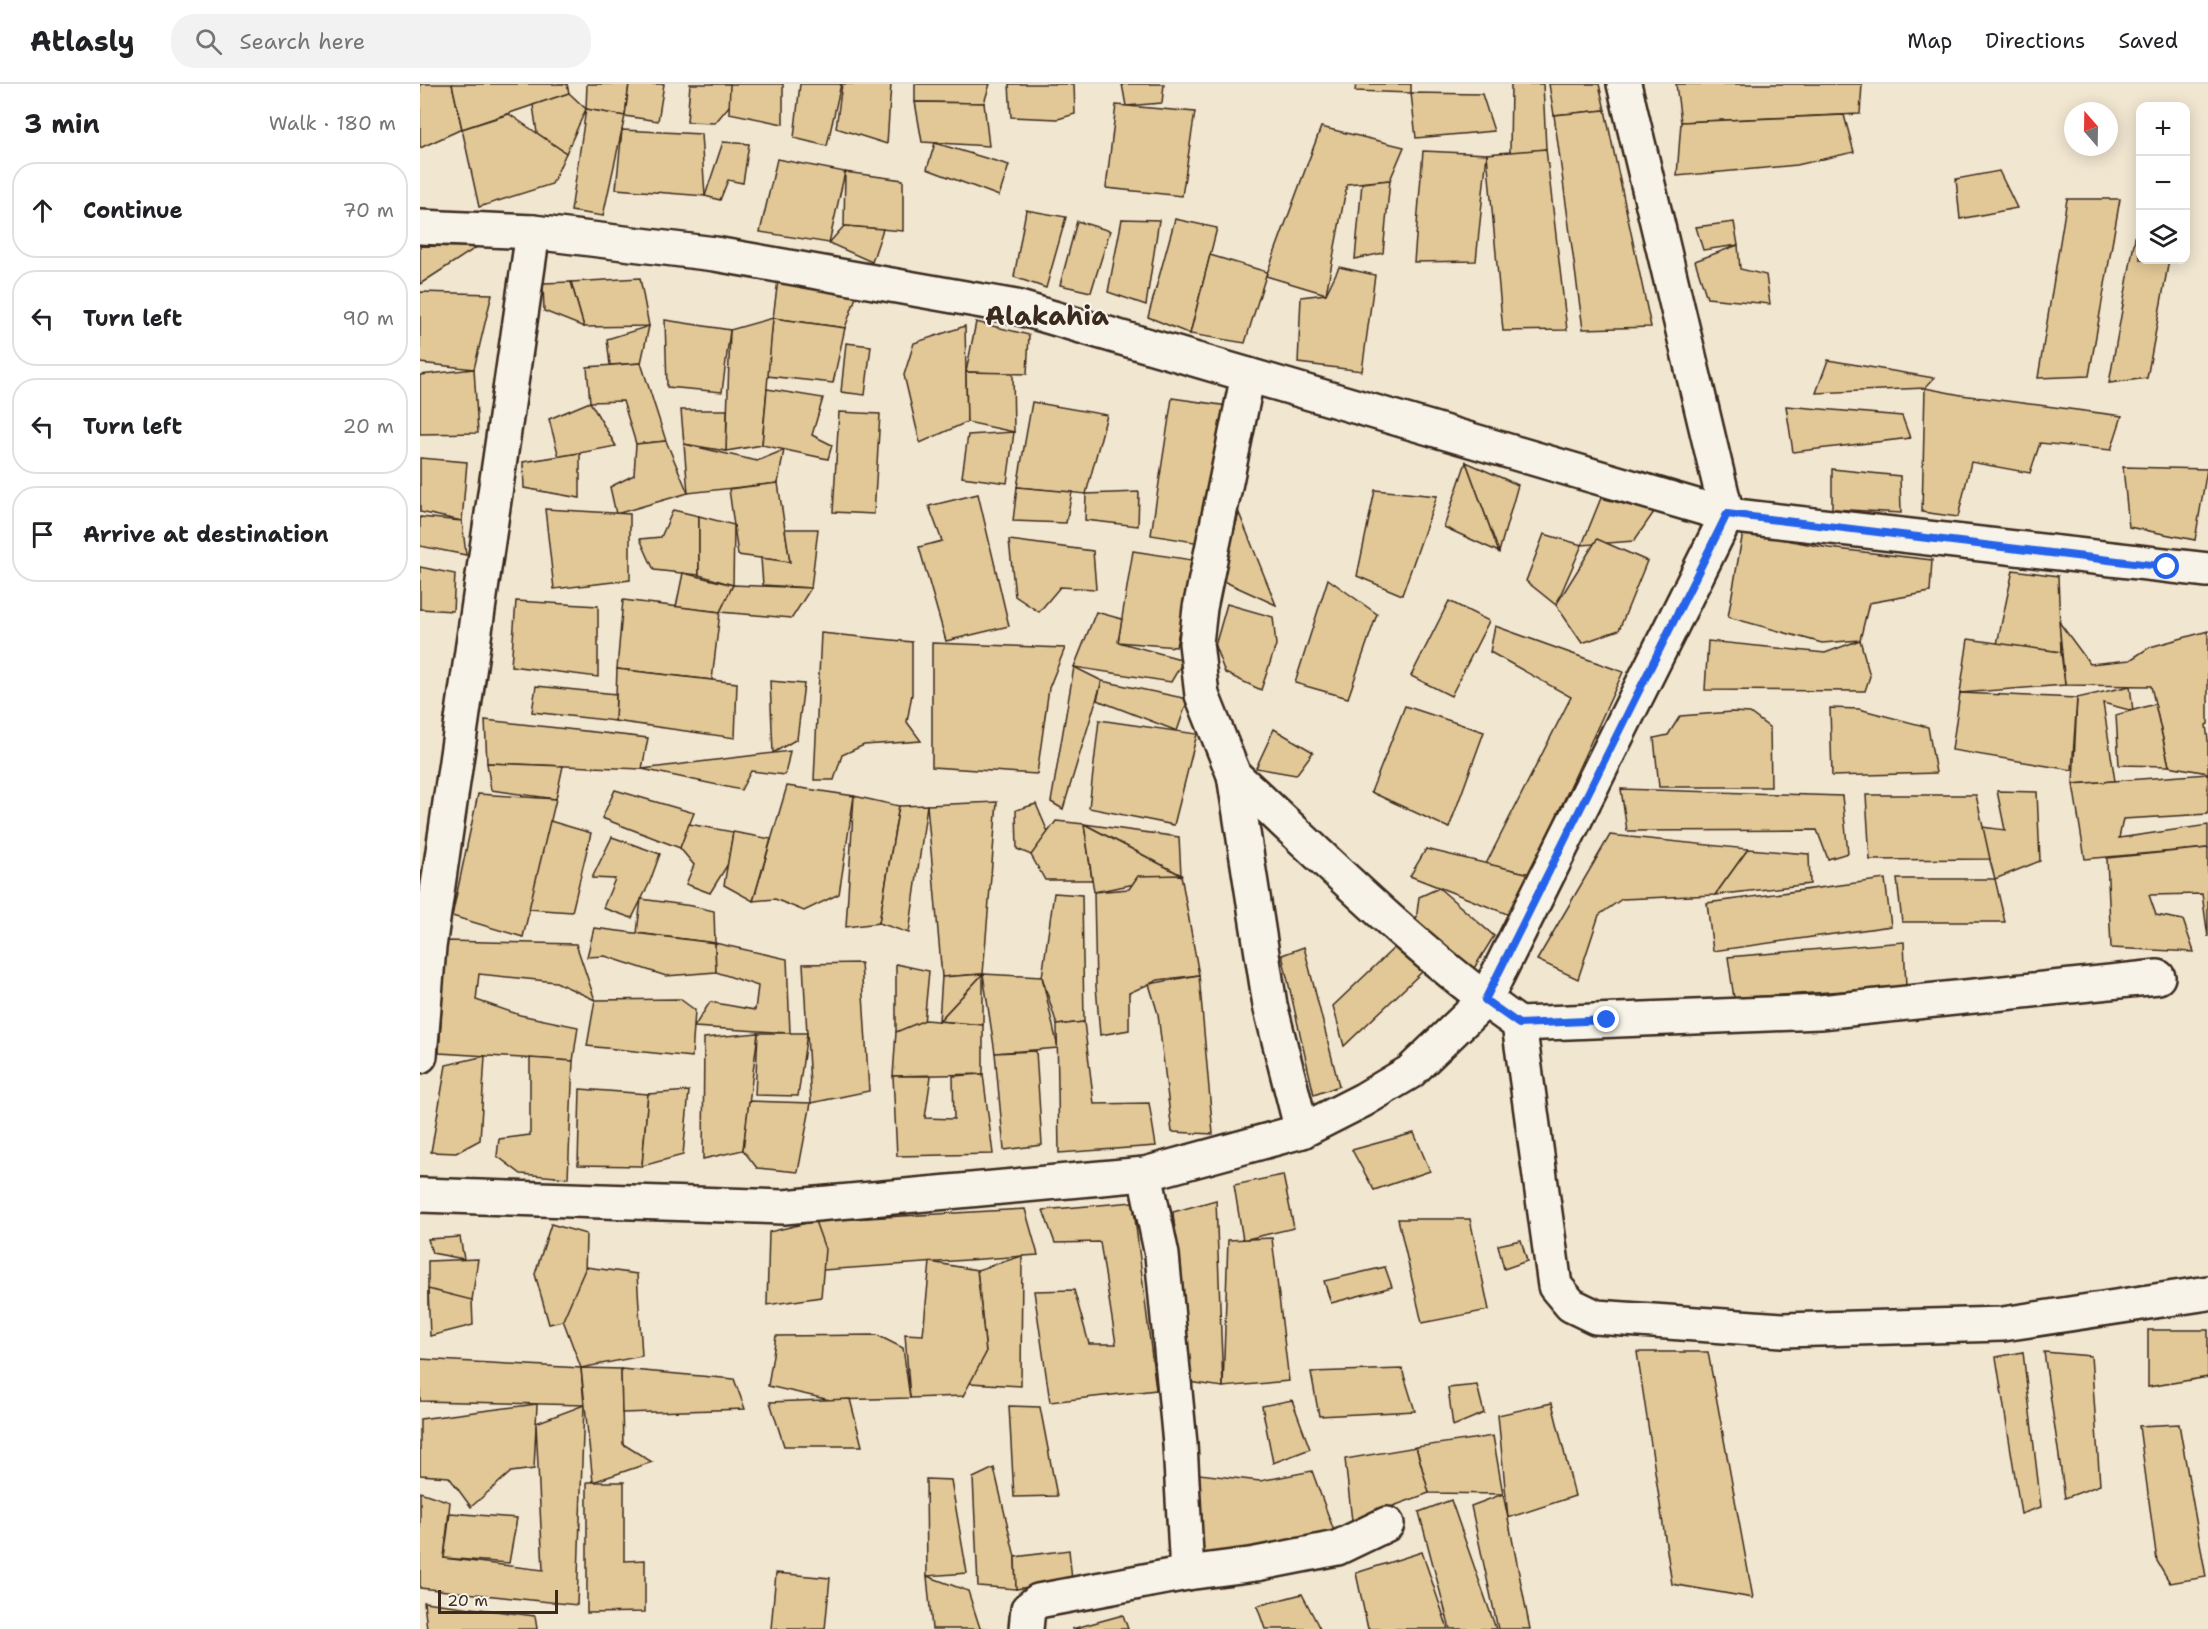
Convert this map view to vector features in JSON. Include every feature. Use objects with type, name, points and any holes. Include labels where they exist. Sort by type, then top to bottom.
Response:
[{"type":"street","points":[[420,1195],[784,1207],[1145,1174],[1302,1131],[1363,1100],[1410,1072],[1485,1000],[1727,514],[1624,84]]},
{"type":"street","points":[[420,227],[533,232],[715,254],[1016,307],[1727,514],[2208,570]]},
{"type":"street","points":[[420,1056],[429,947],[533,232]]},
{"type":"street","points":[[1248,375],[1200,608],[1196,643],[1202,695],[1234,775],[1270,1005],[1302,1131]]},
{"type":"street","points":[[1234,775],[1380,911],[1485,1000],[1519,1024],[1820,1012],[2158,977]]},
{"type":"street","points":[[1519,1024],[1555,1287],[1571,1305],[1596,1317],[1782,1330],[2003,1324],[2208,1293]]},
{"type":"street","points":[[1145,1174],[1162,1255],[1180,1444],[1187,1573]]},
{"type":"street","points":[[1026,1629],[1028,1609],[1038,1601],[1337,1548],[1388,1524]]},
{"type":"building","points":[[420,84],[452,84],[462,129],[420,148]]},
{"type":"building","points":[[452,84],[567,84],[569,93],[462,129]]},
{"type":"building","points":[[587,84],[629,84],[625,116],[586,109]]},
{"type":"building","points":[[629,84],[664,84],[658,121],[625,116]]},
{"type":"building","points":[[690,84],[731,84],[730,105],[715,123],[687,122]]},
{"type":"building","points":[[730,84],[783,84],[783,124],[729,113]]},
{"type":"building","points":[[800,84],[841,84],[827,146],[794,138]]},
{"type":"building","points":[[842,84],[891,84],[887,144],[836,128]]},
{"type":"building","points":[[915,84],[990,84],[984,103],[915,102]]},
{"type":"building","points":[[1009,84],[1074,84],[1075,114],[1058,119],[1011,117]]},
{"type":"building","points":[[1122,84],[1164,84],[1162,103],[1126,106]]},
{"type":"building","points":[[1356,84],[1411,84],[1411,93],[1355,91]]},
{"type":"building","points":[[1511,84],[1543,84],[1546,149],[1510,153]]},
{"type":"building","points":[[1549,84],[1599,84],[1605,110],[1554,115]]},
{"type":"building","points":[[1676,84],[1862,84],[1860,114],[1681,122]]},
{"type":"building","points":[[569,93],[586,109],[566,153],[537,133],[533,105]]},
{"type":"building","points":[[1411,93],[1482,94],[1494,131],[1416,138]]},
{"type":"building","points":[[915,102],[984,103],[989,146],[922,142]]},
{"type":"building","points":[[1116,105],[1195,112],[1182,196],[1106,188]]},
{"type":"building","points":[[586,109],[625,116],[603,216],[571,211]]},
{"type":"building","points":[[1605,110],[1651,327],[1583,329],[1554,115]]},
{"type":"building","points":[[509,114],[566,153],[552,184],[479,207],[462,129]]},
{"type":"building","points":[[1844,115],[1854,152],[1797,165],[1677,176],[1681,122]]},
{"type":"building","points":[[1321,127],[1404,147],[1390,180],[1347,184],[1326,294],[1266,276]]},
{"type":"building","points":[[622,130],[701,134],[705,196],[616,189]]},
{"type":"building","points":[[723,142],[749,144],[743,183],[728,180],[720,200],[705,196]]},
{"type":"building","points":[[935,143],[1009,165],[999,196],[927,169]]},
{"type":"building","points":[[1546,149],[1567,330],[1503,331],[1487,154]]},
{"type":"building","points":[[1423,151],[1487,154],[1476,261],[1414,262]]},
{"type":"building","points":[[777,159],[845,172],[829,243],[760,232]]},
{"type":"building","points":[[1999,171],[2017,208],[1960,219],[1956,179]]},
{"type":"building","points":[[845,172],[903,180],[903,231],[844,226]]},
{"type":"building","points":[[1390,180],[1383,253],[1355,259],[1362,183]]},
{"type":"building","points":[[2067,199],[2120,199],[2089,376],[2038,378]]},
{"type":"building","points":[[1026,210],[1066,217],[1046,288],[1014,277]]},
{"type":"building","points":[[1122,219],[1159,220],[1146,305],[1108,292]]},
{"type":"building","points":[[1175,219],[1217,228],[1190,334],[1148,317]]},
{"type":"building","points":[[1077,221],[1110,231],[1091,292],[1060,285]]},
{"type":"building","points":[[1734,222],[1738,245],[1703,250],[1696,227]]},
{"type":"building","points":[[844,226],[883,229],[872,262],[829,243]]},
{"type":"building","points":[[2136,232],[2136,264],[2168,264],[2147,378],[2109,383]]},
{"type":"building","points":[[1738,245],[1740,269],[1766,275],[1770,304],[1707,298],[1695,261]]},
{"type":"building","points":[[420,246],[477,247],[420,284]]},
{"type":"building","points":[[1210,255],[1267,272],[1245,343],[1190,334]]},
{"type":"building","points":[[1339,267],[1375,275],[1362,371],[1298,363],[1301,297],[1326,294]]},
{"type":"building","points":[[640,278],[649,326],[584,327],[571,282]]},
{"type":"building","points":[[778,280],[862,280],[845,328],[773,318]]},
{"type":"building","points":[[571,282],[584,327],[544,311],[543,283]]},
{"type":"building","points":[[420,292],[492,294],[474,369],[420,363]]},
{"type":"building","points":[[773,318],[845,328],[833,383],[767,376]]},
{"type":"building","points":[[773,318],[762,445],[726,451],[730,330]]},
{"type":"building","points":[[665,320],[730,330],[722,392],[667,387]]},
{"type":"building","points":[[976,322],[1029,335],[1027,374],[966,372]]},
{"type":"building","points":[[649,326],[641,363],[610,365],[607,339]]},
{"type":"building","points":[[965,326],[967,422],[920,443],[904,375],[914,343]]},
{"type":"building","points":[[846,343],[871,346],[865,395],[841,392]]},
{"type":"building","points":[[1828,360],[1934,378],[1925,388],[1816,393]]},
{"type":"building","points":[[641,363],[666,441],[636,444],[623,401],[590,402],[587,367]]},
{"type":"building","points":[[474,369],[478,433],[420,434],[420,375]]},
{"type":"building","points":[[966,372],[1013,373],[1014,432],[967,422]]},
{"type":"building","points":[[1925,388],[1961,395],[2122,416],[2111,450],[2040,443],[2030,473],[1971,462],[1958,517],[1922,512]]},
{"type":"building","points":[[767,389],[823,398],[812,435],[832,445],[828,459],[762,445]]},
{"type":"building","points":[[1172,398],[1228,406],[1200,543],[1151,535]]},
{"type":"building","points":[[590,402],[616,446],[559,457],[549,419]]},
{"type":"building","points":[[1032,402],[1107,415],[1086,494],[1017,487]]},
{"type":"building","points":[[1786,406],[1902,416],[1910,438],[1793,452]]},
{"type":"building","points":[[681,410],[727,410],[726,451],[684,444]]},
{"type":"building","points":[[839,412],[880,414],[874,514],[833,512]]},
{"type":"building","points":[[1014,432],[1007,483],[962,477],[968,435]]},
{"type":"building","points":[[666,441],[688,493],[616,514],[610,487],[634,475],[636,444]]},
{"type":"building","points":[[684,444],[757,461],[784,450],[778,483],[688,493]]},
{"type":"building","points":[[580,453],[580,498],[524,488],[523,462]]},
{"type":"building","points":[[420,458],[467,462],[462,521],[420,512]]},
{"type":"building","points":[[1466,462],[1499,552],[1444,527]]},
{"type":"building","points":[[1466,462],[1518,485],[1499,552]]},
{"type":"building","points":[[2123,467],[2207,469],[2195,540],[2129,527]]},
{"type":"building","points":[[1832,469],[1900,476],[1901,513],[1832,509]]},
{"type":"building","points":[[778,483],[790,562],[738,555],[729,489]]},
{"type":"building","points":[[1017,487],[1072,492],[1066,523],[1013,521]]},
{"type":"building","points":[[1375,490],[1437,496],[1402,595],[1357,576]]},
{"type":"building","points":[[1139,492],[1138,526],[1085,520],[1086,494]]},
{"type":"building","points":[[978,494],[1009,626],[946,641],[919,547],[942,541],[929,506]]},
{"type":"building","points":[[1601,498],[1654,512],[1634,541],[1582,545]]},
{"type":"building","points":[[545,509],[630,514],[630,580],[554,589]]},
{"type":"building","points":[[673,510],[699,516],[699,575],[654,570],[640,539],[661,537]]},
{"type":"building","points":[[1239,513],[1276,605],[1221,580]]},
{"type":"building","points":[[699,516],[734,525],[733,585],[699,575]]},
{"type":"building","points":[[420,517],[462,521],[466,555],[420,546]]},
{"type":"building","points":[[785,529],[818,529],[811,588],[763,585],[761,558],[790,562]]},
{"type":"building","points":[[1743,532],[1829,548],[1932,560],[1930,592],[1869,603],[1860,640],[1822,643],[1728,617]]},
{"type":"building","points":[[1544,534],[1582,545],[1556,605],[1526,581]]},
{"type":"building","points":[[1597,539],[1647,561],[1619,630],[1582,643],[1556,605]]},
{"type":"building","points":[[1009,540],[1093,551],[1096,589],[1060,587],[1039,612],[1015,596]]},
{"type":"building","points":[[1133,551],[1192,560],[1176,647],[1118,642]]},
{"type":"building","points":[[420,567],[455,574],[453,611],[420,609]]},
{"type":"building","points":[[2013,570],[2058,576],[2061,652],[1997,644]]},
{"type":"building","points":[[683,573],[733,585],[720,612],[676,607]]},
{"type":"building","points":[[1328,579],[1377,614],[1348,698],[1295,683]]},
{"type":"building","points":[[733,585],[811,588],[792,618],[720,612]]},
{"type":"building","points":[[623,600],[720,612],[712,680],[617,669]]},
{"type":"building","points":[[516,601],[598,606],[598,677],[511,666]]},
{"type":"building","points":[[1449,601],[1489,621],[1451,696],[1411,676]]},
{"type":"building","points":[[1227,604],[1273,617],[1276,645],[1261,690],[1225,673],[1215,646]]},
{"type":"building","points":[[1096,612],[1122,619],[1118,642],[1184,660],[1171,682],[1074,667]]},
{"type":"building","points":[[2059,622],[2090,664],[2130,660],[2150,647],[2208,631],[2208,724],[2206,725],[2208,773],[2169,766],[2151,686],[2065,685]]},
{"type":"building","points":[[1495,626],[1623,672],[1530,874],[1486,864],[1571,697],[1490,652]]},
{"type":"building","points":[[821,633],[912,642],[912,694],[907,722],[921,741],[864,745],[842,755],[834,780],[814,780]]},
{"type":"building","points":[[1968,639],[2061,652],[2065,685],[1960,693]]},
{"type":"building","points":[[1860,640],[1870,676],[1865,691],[1705,690],[1708,641],[1825,653]]},
{"type":"building","points":[[932,643],[1065,648],[1049,688],[1037,774],[932,767]]},
{"type":"building","points":[[1074,667],[1102,681],[1063,809],[1051,802]]},
{"type":"building","points":[[617,669],[737,683],[735,738],[615,721]]},
{"type":"building","points":[[770,681],[804,684],[797,739],[773,753]]},
{"type":"building","points":[[1102,681],[1188,699],[1177,731],[1097,700]]},
{"type":"building","points":[[536,686],[616,694],[615,721],[532,712]]},
{"type":"building","points":[[2130,686],[2133,711],[2103,703],[2115,781],[2073,784],[2077,698]]},
{"type":"building","points":[[1960,693],[2077,698],[2072,770],[1952,750]]},
{"type":"building","points":[[2155,704],[2169,766],[2119,765],[2116,715]]},
{"type":"building","points":[[1405,706],[1484,732],[1449,828],[1371,792]]},
{"type":"building","points":[[1830,708],[1859,709],[1928,727],[1936,773],[1832,776]]},
{"type":"building","points":[[1750,713],[1770,728],[1771,787],[1659,787],[1654,738],[1668,735],[1680,716]]},
{"type":"building","points":[[485,720],[648,738],[642,769],[487,763]]},
{"type":"building","points":[[1099,720],[1197,734],[1174,825],[1089,808]]},
{"type":"building","points":[[1274,729],[1313,752],[1296,775],[1256,768]]},
{"type":"building","points":[[790,751],[785,775],[751,771],[741,790],[642,769]]},
{"type":"building","points":[[487,763],[563,766],[556,799],[491,790]]},
{"type":"building","points":[[2208,774],[2208,814],[2123,819],[2119,838],[2208,825],[2208,848],[2085,859],[2073,784]]},
{"type":"building","points":[[787,786],[854,796],[839,894],[804,911],[775,899],[753,901]]},
{"type":"building","points":[[1621,789],[1842,796],[1848,853],[1828,859],[1817,830],[1627,831]]},
{"type":"building","points":[[615,790],[694,813],[680,848],[602,818]]},
{"type":"building","points":[[1997,791],[2037,792],[2040,861],[1995,879],[1981,827],[2005,830]]},
{"type":"building","points":[[478,794],[556,799],[523,937],[452,916]]},
{"type":"building","points":[[1866,795],[1976,795],[1990,859],[1870,860]]},
{"type":"building","points":[[854,796],[899,806],[879,923],[846,927]]},
{"type":"building","points":[[997,802],[983,974],[942,977],[927,805]]},
{"type":"building","points":[[1036,804],[1053,844],[1031,855],[1017,849],[1016,810]]},
{"type":"building","points":[[927,805],[909,933],[879,923],[899,806]]},
{"type":"building","points":[[550,821],[591,833],[572,912],[529,909]]},
{"type":"building","points":[[1056,821],[1084,824],[1092,880],[1045,880],[1031,855]]},
{"type":"building","points":[[689,824],[733,832],[728,864],[710,893],[686,884],[694,865],[680,848]]},
{"type":"building","points":[[1084,824],[1179,837],[1181,875]]},
{"type":"building","points":[[1084,824],[1181,875],[1094,892]]},
{"type":"building","points":[[733,832],[771,839],[753,901],[724,885]]},
{"type":"building","points":[[1610,835],[1748,849],[1715,895],[1622,899],[1599,915],[1578,979],[1537,960]]},
{"type":"building","points":[[612,837],[660,854],[649,884],[632,918],[603,908],[615,879],[592,878]]},
{"type":"building","points":[[2208,848],[2208,937],[2202,894],[2149,895],[2156,915],[2183,920],[2194,952],[2111,948],[2107,858]]},
{"type":"building","points":[[1426,849],[1530,874],[1525,921],[1410,876]]},
{"type":"building","points":[[1748,849],[1809,854],[1810,884],[1715,895]]},
{"type":"building","points":[[1181,875],[1199,975],[1158,980],[1129,993],[1129,1030],[1100,1035],[1096,986],[1094,892],[1129,889],[1138,876]]},
{"type":"building","points":[[1885,879],[1891,926],[1713,951],[1707,903]]},
{"type":"building","points":[[1897,879],[1995,879],[2005,922],[1902,922]]},
{"type":"building","points":[[1439,888],[1494,936],[1471,973],[1416,921],[1419,897]]},
{"type":"building","points":[[1054,893],[1082,895],[1084,1022],[1057,1025],[1042,977]]},
{"type":"building","points":[[641,899],[714,911],[715,943],[637,933]]},
{"type":"building","points":[[594,928],[715,943],[716,972],[666,976],[605,956],[587,957]]},
{"type":"building","points":[[446,941],[576,944],[595,1000],[556,982],[479,974],[476,1000],[520,1015],[578,1027],[573,1061],[439,1053]]},
{"type":"building","points":[[1904,942],[1906,987],[1734,998],[1728,957]]},
{"type":"building","points":[[715,943],[787,959],[790,1033],[694,1027],[710,1002],[755,1010],[758,986],[716,972]]},
{"type":"building","points":[[1396,946],[1423,971],[1344,1046],[1333,1006]]},
{"type":"building","points":[[1304,947],[1339,1086],[1314,1095],[1282,955]]},
{"type":"building","points":[[861,963],[869,1091],[811,1103],[803,964]]},
{"type":"building","points":[[896,964],[929,971],[923,1034],[896,1032]]},
{"type":"building","points":[[983,974],[939,1021],[942,977]]},
{"type":"building","points":[[983,974],[983,1025],[939,1021]]},
{"type":"building","points":[[983,974],[1042,977],[1058,1048],[995,1053]]},
{"type":"building","points":[[1199,975],[1213,1134],[1172,1132],[1158,1014],[1149,984]]},
{"type":"building","points":[[680,999],[695,1010],[692,1057],[587,1046],[595,1000]]},
{"type":"building","points":[[925,1020],[983,1025],[983,1074],[893,1076],[896,1032]]},
{"type":"building","points":[[1084,1022],[1094,1104],[1149,1103],[1156,1146],[1059,1153],[1057,1025]]},
{"type":"building","points":[[758,1033],[807,1033],[798,1096],[755,1095]]},
{"type":"building","points":[[758,1033],[743,1150],[703,1159],[704,1038]]},
{"type":"building","points":[[1036,1051],[1042,1145],[1004,1150],[995,1053]]},
{"type":"building","points":[[485,1056],[480,1140],[456,1153],[431,1152],[446,1065]]},
{"type":"building","points":[[530,1058],[573,1061],[568,1178],[521,1174],[497,1156],[499,1139],[530,1135]]},
{"type":"building","points":[[983,1074],[993,1154],[897,1156],[893,1076],[931,1076],[925,1118],[954,1119],[953,1076]]},
{"type":"building","points":[[580,1089],[648,1094],[642,1166],[578,1165]]},
{"type":"building","points":[[689,1091],[683,1155],[642,1166],[648,1094]]},
{"type":"building","points":[[749,1101],[811,1103],[798,1172],[757,1168],[743,1150]]},
{"type":"building","points":[[1414,1133],[1430,1171],[1374,1190],[1352,1150]]},
{"type":"building","points":[[1283,1175],[1294,1228],[1243,1240],[1234,1185]]},
{"type":"building","points":[[1216,1200],[1223,1387],[1188,1382],[1173,1212]]},
{"type":"building","points":[[1133,1202],[1156,1390],[1050,1402],[1034,1291],[1074,1290],[1089,1344],[1116,1344],[1100,1242],[1055,1243],[1043,1210]]},
{"type":"building","points":[[1025,1209],[1038,1255],[823,1270],[815,1221]]},
{"type":"building","points":[[1398,1219],[1470,1219],[1489,1310],[1422,1323]]},
{"type":"building","points":[[815,1221],[825,1249],[821,1297],[767,1305],[769,1232]]},
{"type":"building","points":[[551,1224],[586,1234],[584,1316],[549,1324],[535,1274]]},
{"type":"building","points":[[460,1237],[464,1259],[432,1253],[428,1239]]},
{"type":"building","points":[[1272,1238],[1289,1381],[1223,1387],[1228,1240]]},
{"type":"building","points":[[1521,1240],[1527,1261],[1504,1269],[1498,1245]]},
{"type":"building","points":[[1022,1256],[1021,1386],[953,1382],[986,1353],[977,1270]]},
{"type":"building","points":[[478,1259],[472,1300],[428,1305],[428,1261]]},
{"type":"building","points":[[930,1262],[977,1270],[986,1353],[963,1396],[910,1398],[905,1334],[923,1335]]},
{"type":"building","points":[[586,1267],[637,1274],[642,1356],[581,1368],[563,1320]]},
{"type":"building","points":[[1385,1267],[1392,1287],[1331,1303],[1324,1281]]},
{"type":"building","points":[[428,1289],[472,1300],[473,1325],[430,1336]]},
{"type":"building","points":[[2148,1330],[2208,1330],[2208,1377],[2148,1387]]},
{"type":"building","points":[[877,1335],[903,1348],[910,1398],[830,1400],[768,1386],[776,1336]]},
{"type":"building","points":[[1637,1352],[1708,1352],[1753,1598],[1672,1584]]},
{"type":"building","points":[[2023,1352],[2041,1507],[2021,1514],[1996,1357]]},
{"type":"building","points":[[2044,1352],[2091,1356],[2100,1485],[2065,1498]]},
{"type":"building","points":[[420,1359],[581,1368],[584,1405],[420,1401]]},
{"type":"building","points":[[581,1368],[621,1369],[623,1444],[652,1462],[593,1482]]},
{"type":"building","points":[[621,1369],[734,1379],[745,1409],[622,1413]]},
{"type":"building","points":[[1402,1369],[1415,1411],[1319,1416],[1311,1372]]},
{"type":"building","points":[[1477,1385],[1484,1413],[1453,1426],[1448,1388]]},
{"type":"building","points":[[850,1399],[862,1446],[784,1446],[770,1402]]},
{"type":"building","points":[[1292,1400],[1310,1449],[1273,1463],[1262,1406]]},
{"type":"building","points":[[1552,1403],[1575,1496],[1508,1518],[1498,1415]]},
{"type":"building","points":[[537,1404],[534,1469],[511,1472],[471,1507],[449,1477],[420,1475],[420,1419]]},
{"type":"building","points":[[584,1405],[577,1605],[420,1588],[420,1492],[450,1502],[444,1558],[543,1570],[536,1423]]},
{"type":"building","points":[[1009,1406],[1040,1407],[1057,1496],[1014,1497]]},
{"type":"building","points":[[2179,1424],[2206,1577],[2170,1583],[2157,1561],[2139,1426]]},
{"type":"building","points":[[1493,1436],[1503,1494],[1429,1493],[1416,1447]]},
{"type":"building","points":[[1416,1447],[1429,1493],[1352,1521],[1345,1459]]},
{"type":"building","points":[[994,1468],[1015,1557],[1016,1589],[978,1586],[973,1478]]},
{"type":"building","points":[[1312,1471],[1334,1531],[1203,1558],[1191,1473],[1260,1481]]},
{"type":"building","points":[[926,1479],[951,1480],[967,1573],[927,1576]]},
{"type":"building","points":[[587,1482],[624,1482],[624,1561],[645,1560],[645,1612],[587,1613]]},
{"type":"building","points":[[1503,1494],[1530,1629],[1498,1629],[1471,1506]]},
{"type":"building","points":[[1451,1500],[1496,1629],[1450,1629],[1419,1512]]},
{"type":"building","points":[[450,1513],[517,1518],[509,1563],[444,1558]]},
{"type":"building","points":[[1069,1550],[1072,1580],[1016,1589],[1015,1557]]},
{"type":"building","points":[[1422,1552],[1448,1629],[1368,1629],[1356,1573]]},
{"type":"building","points":[[776,1573],[830,1578],[825,1629],[771,1629]]},
{"type":"building","points":[[927,1576],[968,1591],[980,1628],[994,1629],[932,1629]]},
{"type":"building","points":[[1302,1594],[1320,1629],[1265,1629],[1257,1606]]},
{"type":"building","points":[[424,1602],[535,1616],[537,1629],[427,1629]]},
{"type":"building","points":[[1123,1615],[1128,1629],[1072,1629]]},
{"type":"district","name":"Alakahia","points":[[1047,316]]},
{"type":"route","points":[[1607,1020],[1519,1024],[1485,1000],[1727,514],[2167,567]]}]
